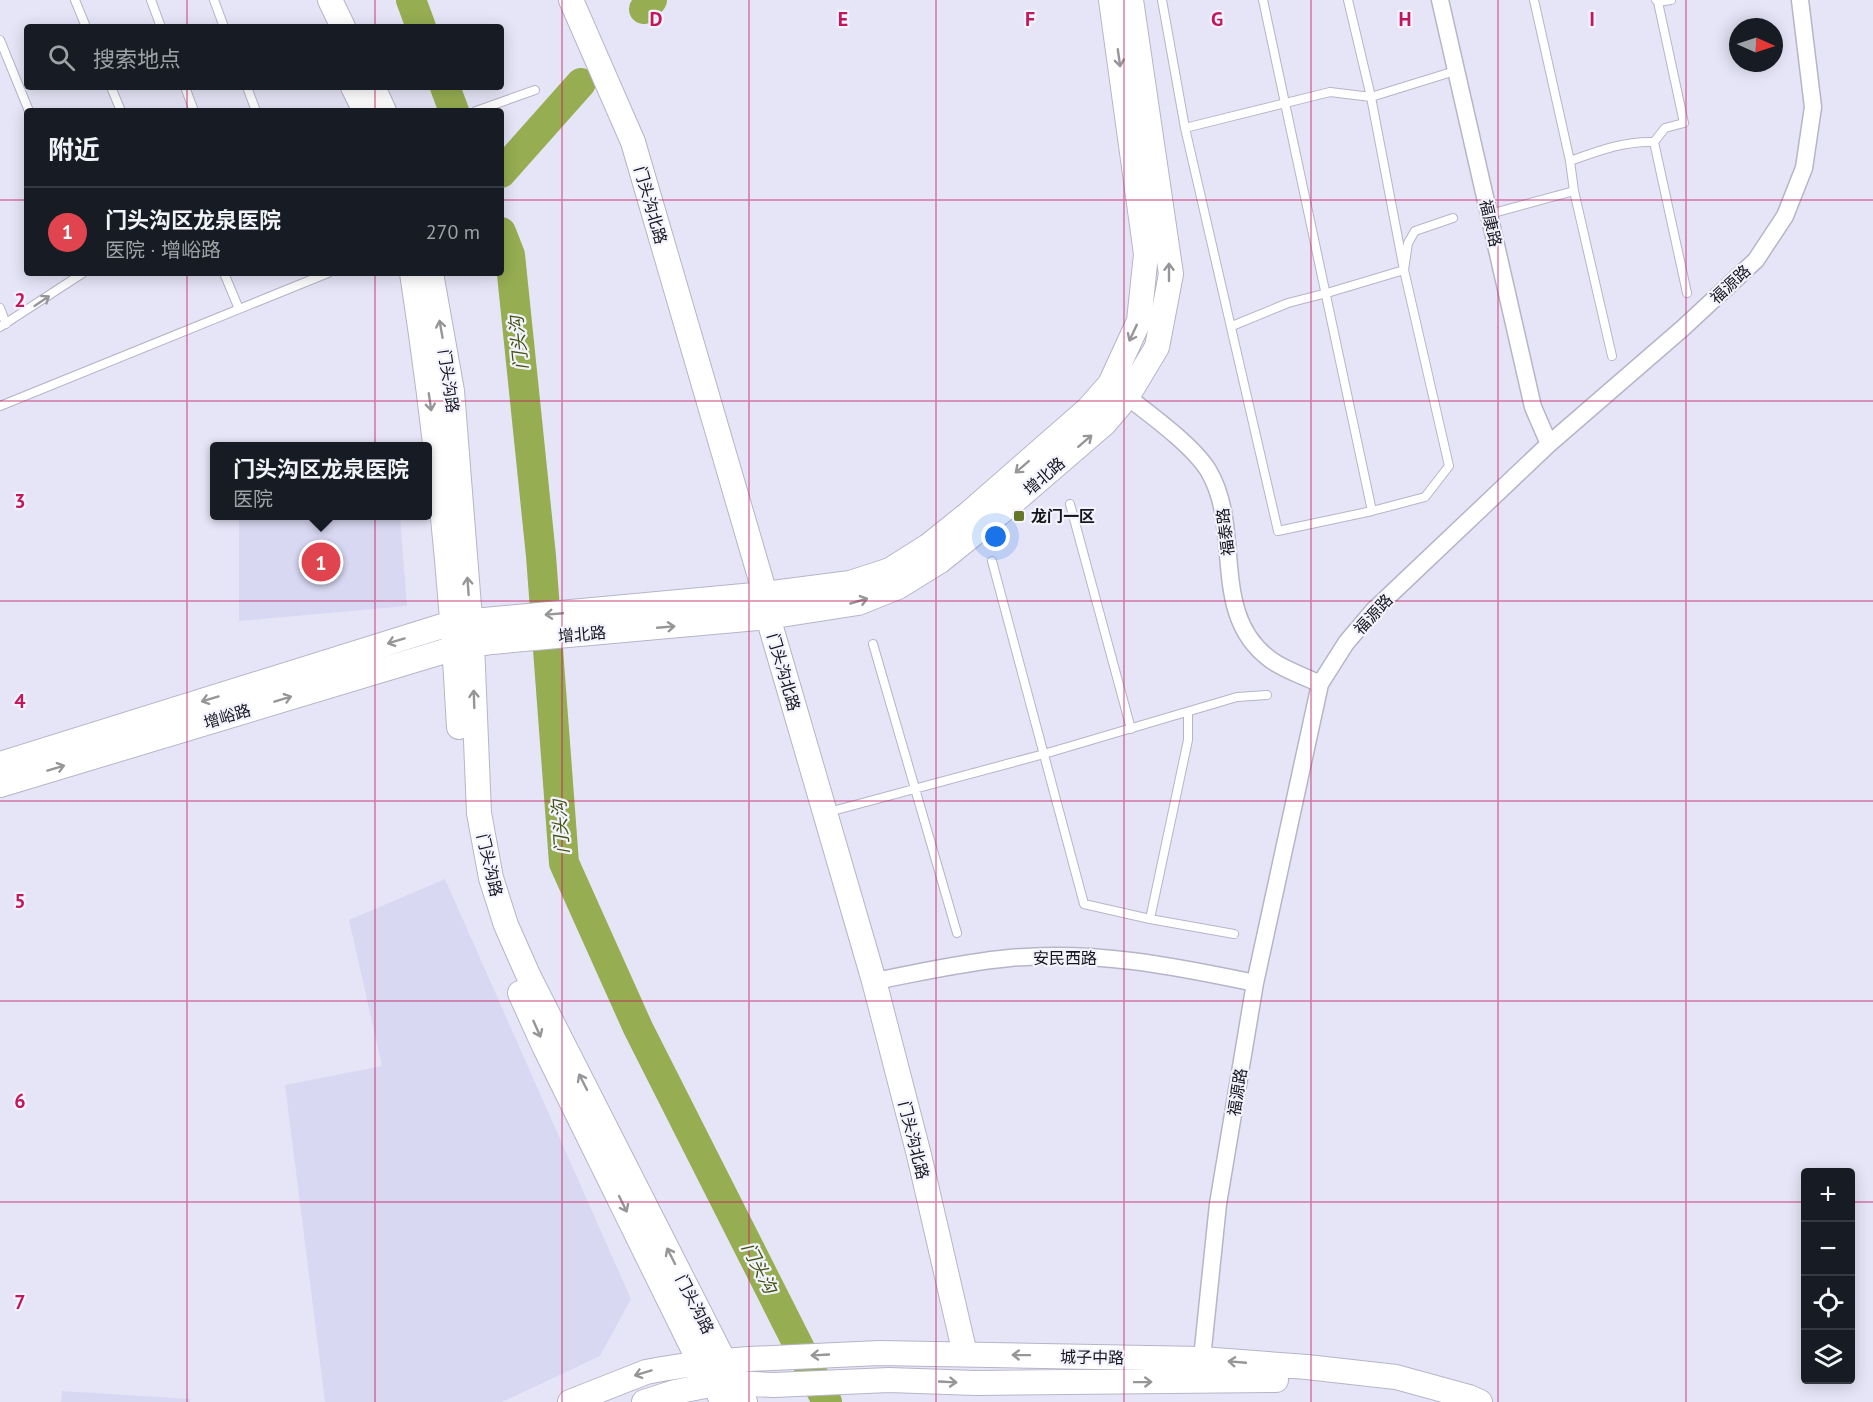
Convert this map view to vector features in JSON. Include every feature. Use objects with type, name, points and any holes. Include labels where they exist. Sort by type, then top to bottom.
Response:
[{"type":"street","points":[[312,0],[324,24]]},
{"type":"street","points":[[330,0],[342,24]]},
{"type":"street","name":"门头沟北路","points":[[571,0],[633,142],[874,981],[919,1155],[965,1354]]},
{"type":"street","name":"增北路","points":[[1111,0],[1146,254],[1139,321],[1119,390]]},
{"type":"street","name":"增北路","points":[[462,634],[766,605],[890,570],[928,546],[1088,409],[1119,390],[1157,347],[1171,274],[1131,0]]},
{"type":"street","name":"福康路","points":[[1440,0],[1533,407],[1549,444]]},
{"type":"street","name":"福源路","points":[[1201,1370],[1218,1204],[1255,983],[1320,684],[1346,643],[1374,610],[1549,444],[1683,328],[1756,260],[1785,216],[1804,168],[1813,107],[1800,0]]},
{"type":"street","points":[[354,90],[364,108]]},
{"type":"street","points":[[374,90],[383,108]]},
{"type":"street","name":"门头沟路","points":[[412,276],[462,634]]},
{"type":"street","name":"门头沟路","points":[[432,276],[452,391],[462,634],[463,798],[477,876],[491,927],[544,1046],[729,1393]]},
{"type":"street","name":"福泰路","points":[[1119,390],[1182,441],[1208,470],[1223,505],[1232,595],[1244,632],[1271,660],[1320,684]]},
{"type":"street","name":"增峪路","points":[[0,764],[462,634]]},
{"type":"street","name":"增峪路","points":[[0,785],[462,634]]},
{"type":"street","name":"安民西路","points":[[874,981],[1010,958],[1087,956],[1170,965],[1255,983]]},
{"type":"street","name":"城子中路","points":[[570,1402],[646,1371],[760,1358],[879,1353],[965,1354],[1201,1370],[1264,1379],[1397,1389],[1435,1402]]},
{"type":"street","name":"城子中路","points":[[644,1402],[675,1392],[729,1393],[774,1385],[889,1380],[976,1383],[1201,1370],[1307,1367],[1396,1377],[1480,1402]]},
{"type":"lane","points":[[75,0],[85,24]]},
{"type":"lane","points":[[151,0],[161,24]]},
{"type":"lane","points":[[214,0],[223,24]]},
{"type":"lane","points":[[1162,0],[1185,128],[1278,531],[1425,497],[1449,466],[1404,270],[1371,97],[1348,0]]},
{"type":"lane","points":[[1263,0],[1372,511]]},
{"type":"lane","points":[[1534,0],[1570,161],[1574,191],[1612,356]]},
{"type":"lane","points":[[1570,161],[1608,147],[1653,142],[1665,128],[1684,123],[1657,1],[1671,0]]},
{"type":"lane","points":[[0,40],[28,108]]},
{"type":"lane","points":[[1185,128],[1330,92],[1371,97],[1455,71]]},
{"type":"lane","points":[[112,90],[120,108]]},
{"type":"lane","points":[[186,90],[193,108]]},
{"type":"lane","points":[[248,90],[255,108]]},
{"type":"lane","points":[[484,108],[535,90]]},
{"type":"lane","points":[[1653,142],[1687,293]]},
{"type":"lane","points":[[1490,214],[1574,191]]},
{"type":"lane","points":[[1404,270],[1408,243],[1415,231],[1453,219]]},
{"type":"lane","points":[[1232,326],[1288,303],[1404,270]]},
{"type":"lane","points":[[0,308],[3,326],[78,276]]},
{"type":"lane","points":[[225,276],[239,309]]},
{"type":"lane","points":[[0,406],[321,276]]},
{"type":"lane","points":[[1070,504],[1131,729]]},
{"type":"lane","points":[[992,561],[1084,904],[1234,934]]},
{"type":"lane","points":[[873,644],[957,933]]},
{"type":"lane","points":[[825,813],[1044,754],[1237,697],[1267,695]]},
{"type":"lane","points":[[1150,919],[1188,740],[1188,712]]},
{"type":"shaded area","points":[[239,520],[400,520],[407,606],[239,621]]},
{"type":"shaded area","points":[[445,879],[631,1299],[600,1356],[502,1402],[325,1402],[285,1085],[382,1066],[349,920]]},
{"type":"shaded area","points":[[62,1391],[190,1399],[190,1402],[61,1402]]},
{"type":"waterway","name":"门头沟","points":[[411,0],[420,24]]},
{"type":"waterway","points":[[644,9],[652,0]]},
{"type":"waterway","points":[[504,170],[581,83]]},
{"type":"waterway","name":"门头沟","points":[[446,90],[453,108]]},
{"type":"waterway","name":"门头沟","points":[[504,240],[510,255],[541,556],[564,863],[638,1028],[827,1402]]},
{"type":"place","name":"龙门一区","points":[[1019,516]]},
{"type":"place","name":"门头沟区龙泉医院","points":[[321,562]]}]
